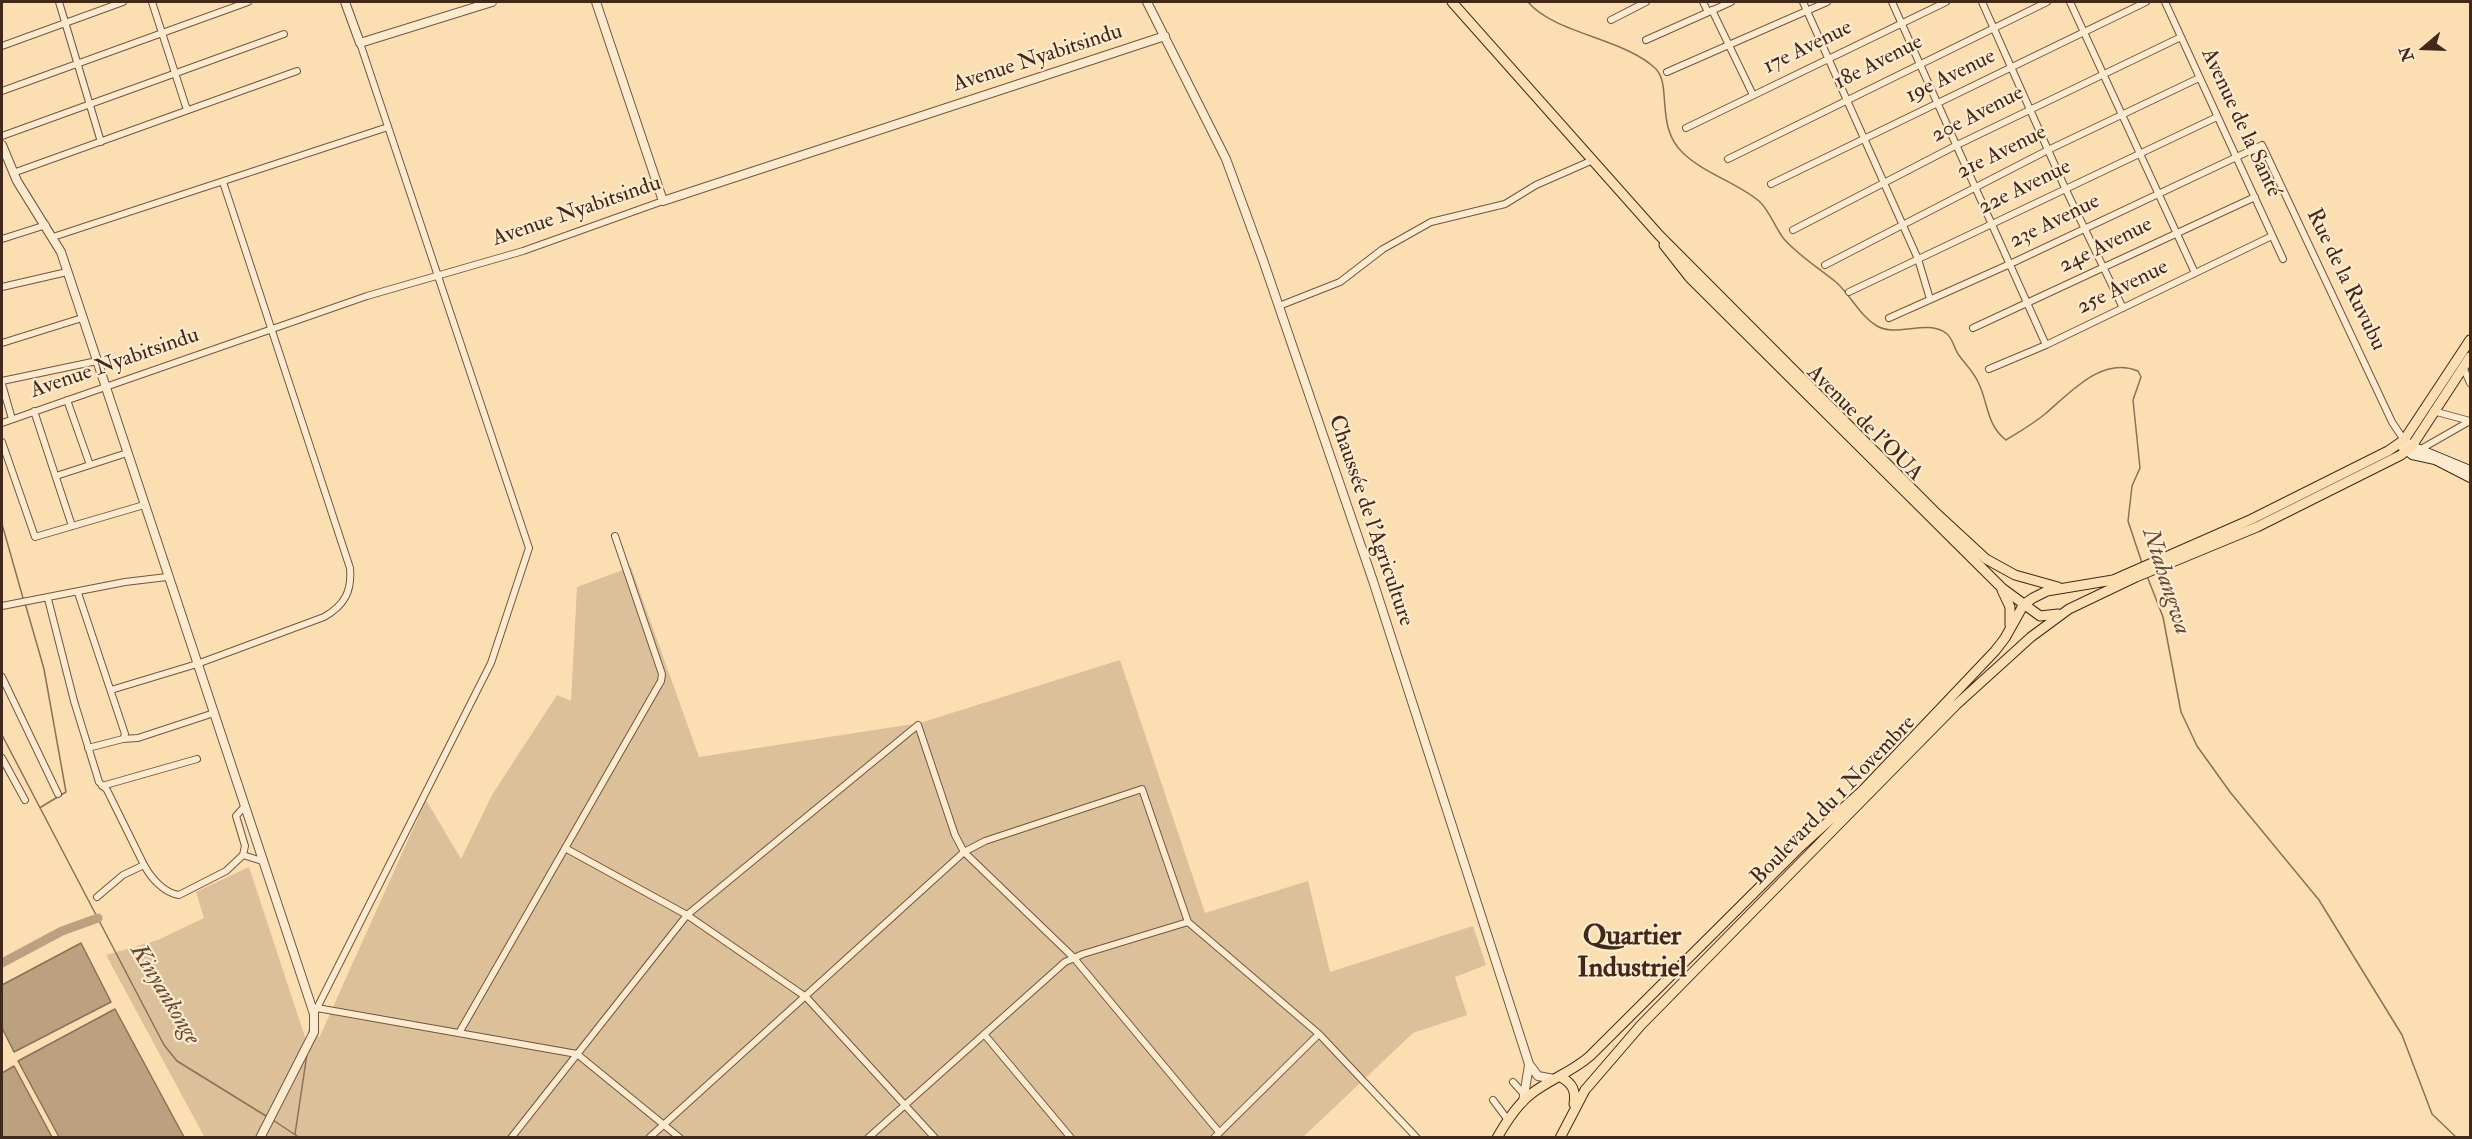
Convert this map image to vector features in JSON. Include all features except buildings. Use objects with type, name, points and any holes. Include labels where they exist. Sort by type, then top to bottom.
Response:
[{"type":"main road","name":"Avenue de l'OUA","points":[[1452,2],[1659,235],[1672,258],[1975,550],[2015,575],[2066,588]]},
{"type":"main road","name":"Avenue de l'OUA","points":[[1692,275],[2002,588],[2040,616],[2060,614]]},
{"type":"main road","points":[[2158,564],[2324,485],[2401,442],[2470,340]]},
{"type":"main road","points":[[2158,564],[2257,527],[2413,449],[2470,357]]},
{"type":"main road","points":[[2401,442],[2470,478]]},
{"type":"main road","points":[[2413,449],[2470,470]]},
{"type":"main road","name":"Boulevard du 1 Novembre","points":[[1497,1137],[1523,1097],[1558,1078],[1590,1056],[1798,849],[1863,790],[1932,722],[2060,614],[2158,564]]},
{"type":"main road","name":"Boulevard du 1 Novembre","points":[[1560,1137],[1573,1108],[1585,1090],[1641,1024],[1932,722],[1995,651],[2024,604],[2047,591],[2097,584],[2135,574]]},
{"type":"main road","points":[[2002,588],[2010,608],[2010,628]]},
{"type":"main road","points":[[2066,588],[2072,598],[2069,609]]},
{"type":"main road","points":[[1715,931],[1724,940]]},
{"type":"main road","points":[[1558,1078],[1575,1091],[1573,1108]]},
{"type":"street","points":[[59,2],[101,142]]},
{"type":"street","points":[[2,46],[123,2]]},
{"type":"street","points":[[152,2],[187,110]]},
{"type":"street","points":[[2,91],[248,2]]},
{"type":"street","points":[[260,1137],[314,1032],[316,1011],[491,663],[529,548],[439,274],[345,2]]},
{"type":"street","points":[[360,43],[492,2]]},
{"type":"street","points":[[596,2],[663,201]]},
{"type":"street","name":"Chaussée de l'Agriculture","points":[[1147,2],[1226,159],[1279,306],[1373,581],[1529,1064],[1529,1078],[1523,1097]]},
{"type":"street","points":[[1611,20],[1646,2]]},
{"type":"street","points":[[1702,2],[1710,11],[1753,95]]},
{"type":"street","points":[[1646,40],[1731,2]]},
{"type":"street","points":[[1803,2],[1918,259],[1930,299]]},
{"type":"street","points":[[1667,72],[1827,2]]},
{"type":"street","points":[[1892,2],[2046,345]]},
{"type":"street","name":"17e Avenue","points":[[1686,128],[1946,2]]},
{"type":"street","points":[[1982,2],[2065,188],[2123,308]]},
{"type":"street","name":"18e Avenue","points":[[1728,159],[1992,27],[2047,2]]},
{"type":"street","points":[[2070,2],[2195,273]]},
{"type":"street","name":"19e Avenue","points":[[1771,184],[2146,2]]},
{"type":"street","name":"Avenue de la Santé","points":[[2165,2],[2283,260]]},
{"type":"street","points":[[2,136],[284,34]]},
{"type":"street","name":"Avenue Nyabitsindu","points":[[2,423],[272,328],[439,274],[523,251],[663,201],[1165,36]]},
{"type":"street","name":"20e Avenue","points":[[1793,230],[1957,145],[2181,37]]},
{"type":"street","points":[[13,173],[297,71]]},
{"type":"street","name":"21e Avenue","points":[[1825,265],[1975,186],[2199,78]]},
{"type":"street","name":"22e Avenue","points":[[1849,292],[2217,117]]},
{"type":"street","points":[[53,237],[388,127]]},
{"type":"street","points":[[2,145],[3,155],[53,237],[67,272],[262,861],[316,1011]]},
{"type":"street","name":"23e Avenue","points":[[1889,318],[2010,264],[2084,227],[2262,145]]},
{"type":"street","name":"Rue de la Ruvubu","points":[[2262,145],[2401,442]]},
{"type":"street","points":[[1279,306],[1340,282],[1383,249],[1431,222],[1505,204],[1536,185],[1593,160]]},
{"type":"street","points":[[111,690],[196,664],[324,617],[341,606],[351,587],[350,568],[223,182]]},
{"type":"street","name":"24e Avenue","points":[[1973,328],[2255,197]]},
{"type":"street","points":[[2,239],[46,225]]},
{"type":"street","name":"25e Avenue","points":[[1989,369],[2046,345],[2272,236]]},
{"type":"street","points":[[2,287],[67,272]]},
{"type":"street","points":[[2,343],[82,318]]},
{"type":"street","points":[[2458,357],[2470,383]]},
{"type":"street","points":[[12,419],[2,383],[97,361]]},
{"type":"street","points":[[67,400],[90,465]]},
{"type":"street","points":[[2423,408],[2470,421]]},
{"type":"street","points":[[34,411],[72,526]]},
{"type":"street","points":[[2413,449],[2470,421]]},
{"type":"street","points":[[2,442],[33,535],[37,537],[144,505]]},
{"type":"street","points":[[56,476],[127,453]]},
{"type":"street","points":[[459,1033],[662,677],[615,536]]},
{"type":"street","points":[[2,606],[125,582],[167,577]]},
{"type":"street","points":[[78,593],[125,734],[123,739]]},
{"type":"street","points":[[48,598],[88,748],[102,786],[124,821],[144,865],[157,883],[172,894],[179,895],[226,871],[243,855],[245,846],[236,816],[245,806]]},
{"type":"street","points":[[2,677],[58,794]]},
{"type":"street","points":[[88,748],[123,739],[138,738],[214,713]]},
{"type":"street","points":[[511,1137],[687,915],[918,725],[964,852],[1073,957],[1217,1135],[1319,1034]]},
{"type":"street","points":[[2,758],[25,800]]},
{"type":"street","points":[[102,786],[197,759]]},
{"type":"street","points":[[649,1137],[964,852],[985,841],[1142,789],[1188,922],[1319,1034],[1417,1137]]},
{"type":"street","points":[[565,848],[687,915],[806,997],[935,1137]]},
{"type":"street","points":[[243,855],[262,861]]},
{"type":"street","points":[[98,897],[123,875],[144,865]]},
{"type":"street","points":[[868,1137],[1073,957],[1188,922]]},
{"type":"street","points":[[316,1011],[577,1054],[680,1137]]},
{"type":"street","points":[[984,1034],[1071,1137]]},
{"type":"street","points":[[1529,1064],[1538,1076],[1558,1078]]},
{"type":"street","points":[[1513,1082],[1523,1097]]},
{"type":"street","points":[[1493,1100],[1508,1120]]},
{"type":"shaded area","points":[[631,567],[699,757],[920,723],[1120,660],[1205,913],[1308,881],[1330,972],[1473,926],[1486,965],[1455,977],[1467,1015],[1413,1033],[1303,1137],[205,1138],[106,955],[158,940],[204,918],[196,892],[249,867],[306,1040],[320,1036],[426,800],[461,859],[492,795],[557,695],[571,701],[577,587]]},
{"type":"shaded area","points":[[81,943],[111,1002],[14,1052],[2,1028],[2,985]]},
{"type":"shaded area","points":[[115,1009],[184,1137],[59,1137],[18,1061]]},
{"type":"shaded area","points":[[14,1066],[52,1137],[2,1137],[2,1073]]},
{"type":"waterway","name":"Ntahangwa","points":[[1528,2],[1555,22],[1626,50],[1656,69],[1661,76],[1666,119],[1674,143],[1701,167],[1741,188],[1759,201],[1784,239],[1837,283],[1871,322],[1885,329],[1931,328],[1947,334],[1977,380],[1991,421],[2006,440],[2036,421],[2076,387],[2100,372],[2112,368],[2138,371],[2141,377],[2133,400],[2140,468],[2132,486],[2128,521],[2142,563]]},
{"type":"waterway","points":[[2,524],[23,598]]},
{"type":"waterway","name":"Ntahangwa","points":[[2147,576],[2163,617],[2181,712],[2197,746],[2230,792],[2319,900],[2402,1035],[2432,1114],[2457,1138]]},
{"type":"waterway","points":[[25,603],[44,669],[66,792],[41,807]]},
{"type":"waterway","name":"Kinyankonge","points":[[2,735],[164,1045],[177,1061],[266,1116]]},
{"type":"waterway","name":"Kinyankonge","points":[[2,963],[62,931],[98,918]]},
{"type":"waterway","points":[[309,1034],[310,1026]]},
{"type":"waterway","points":[[295,1134],[307,1054]]},
{"type":"waterway","name":"Kinyankonge","points":[[273,1120],[300,1138]]},
{"type":"district","name":"Quartier Industriel","points":[[1632,954]]}]
